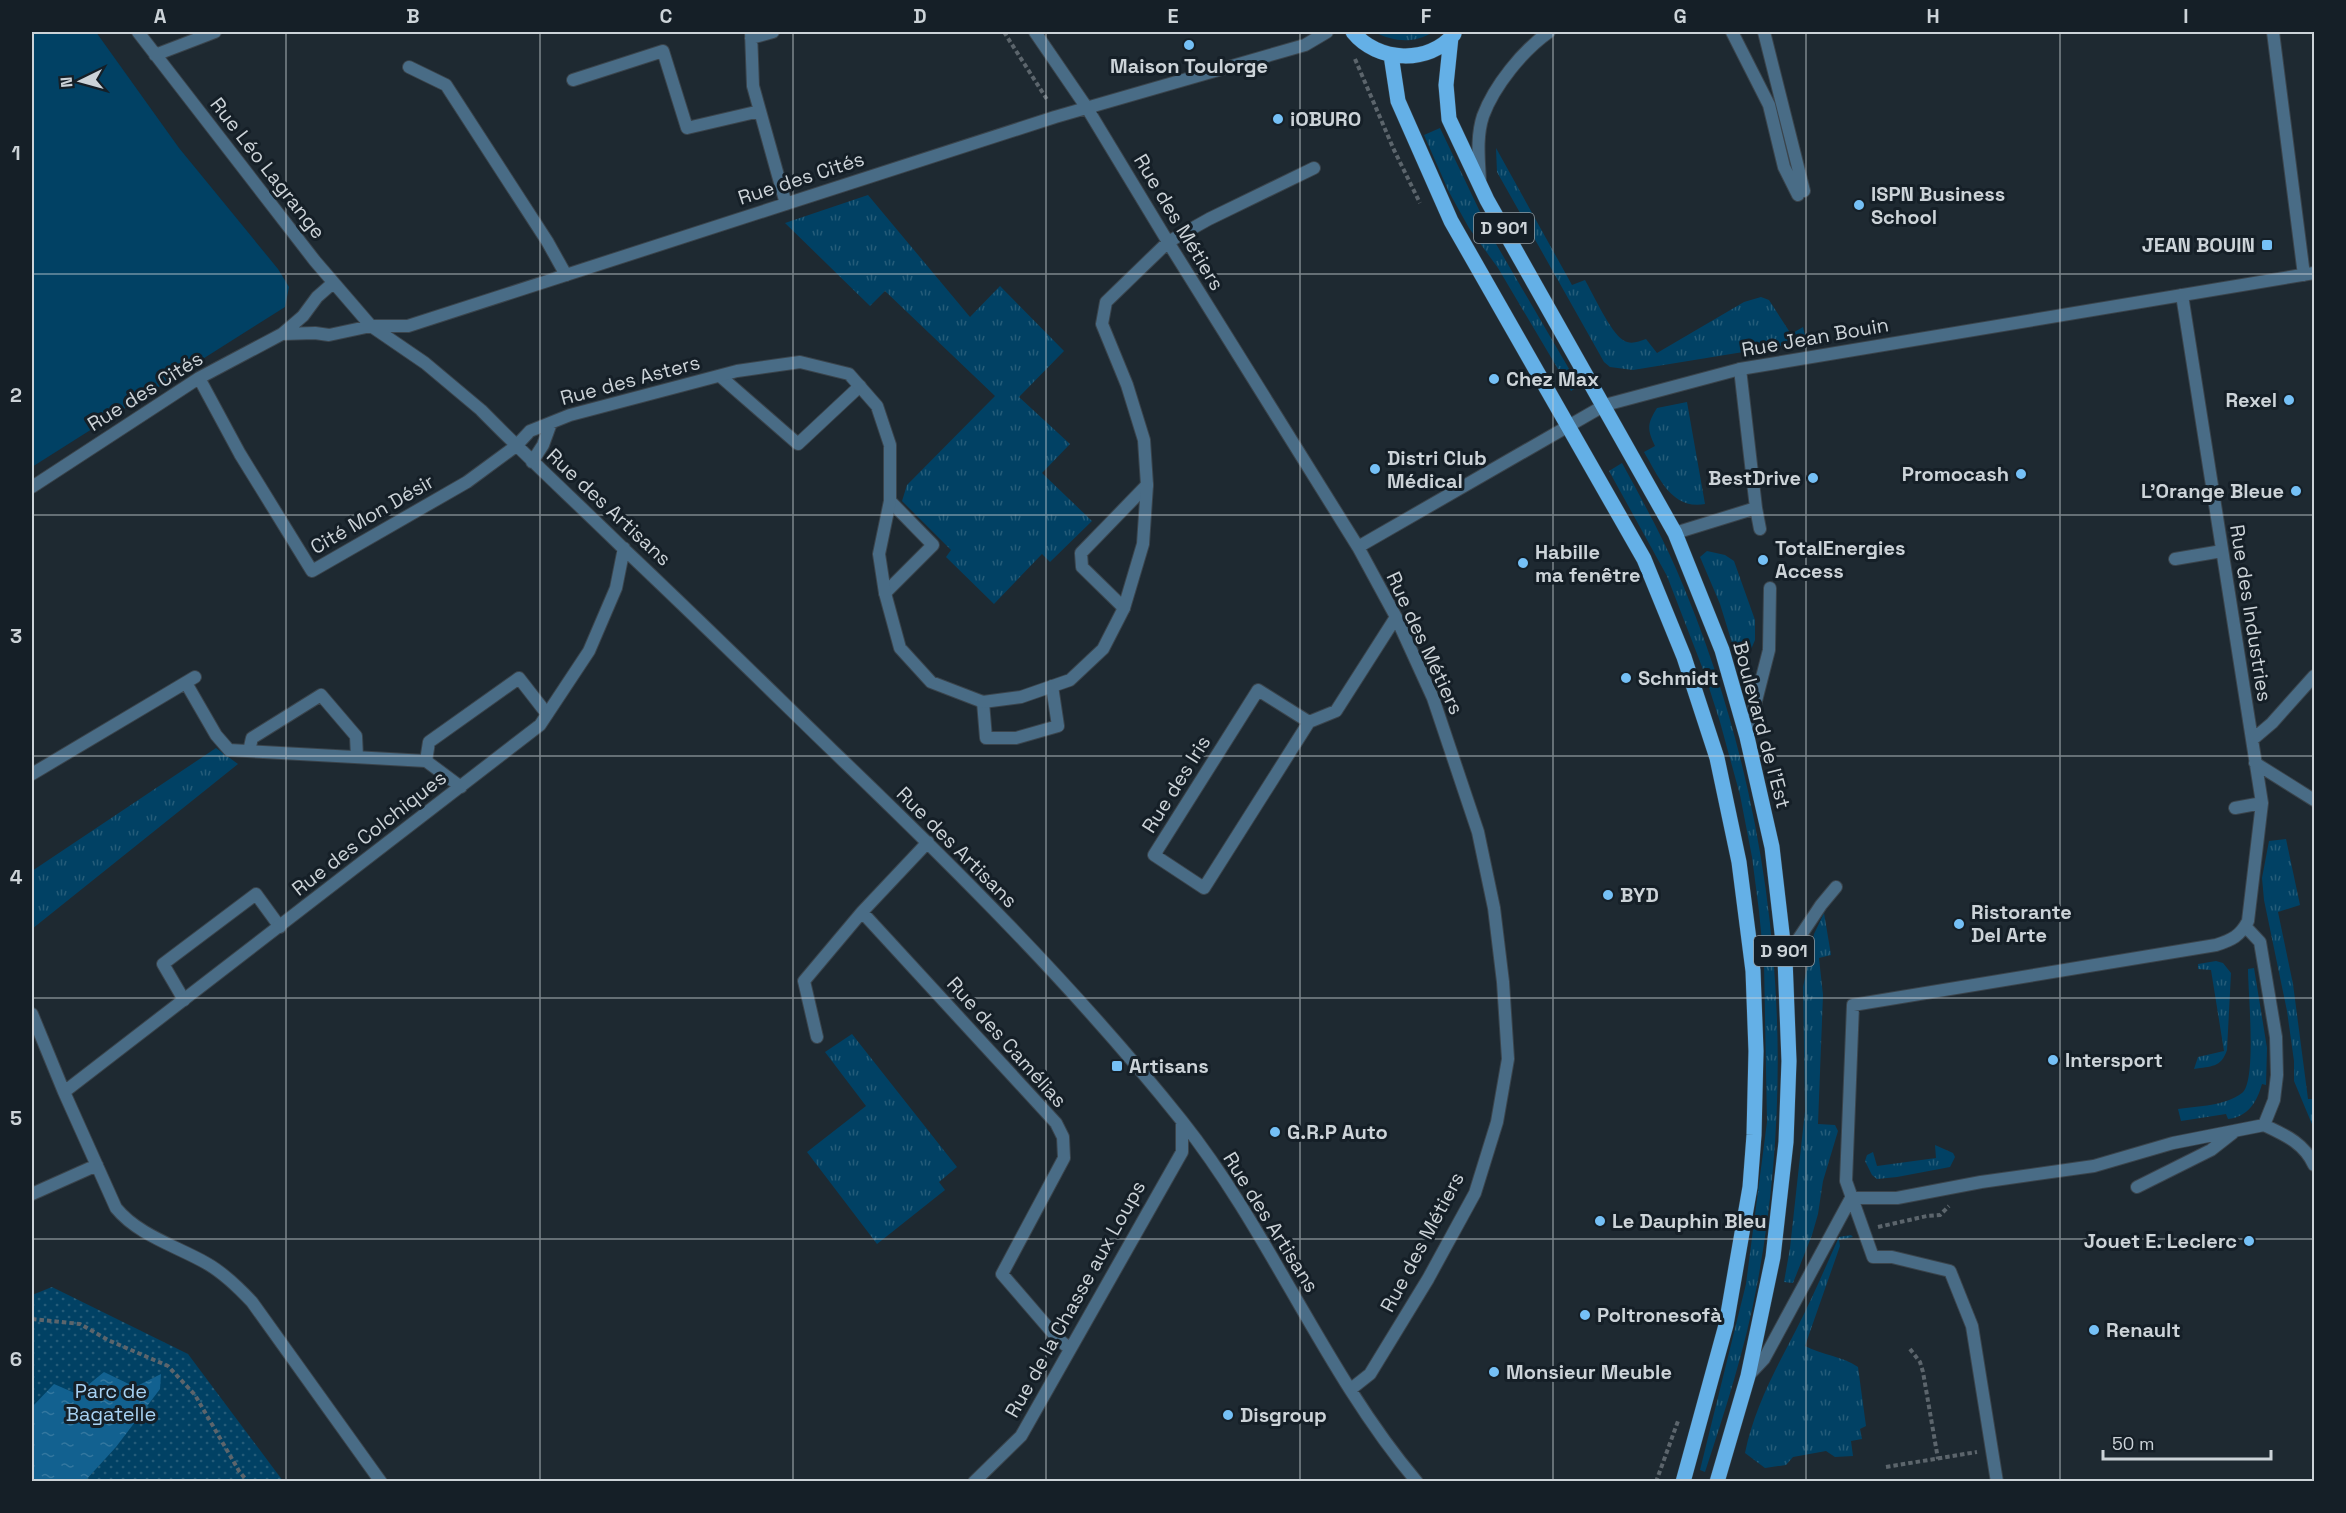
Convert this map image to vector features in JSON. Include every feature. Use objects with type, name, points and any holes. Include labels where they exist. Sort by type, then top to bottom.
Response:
[{"type":"main road","points":[[1353,32],[1373,49],[1390,55],[1412,56],[1434,50],[1454,34]]},
{"type":"main road","name":"Boulevard de l'Est","points":[[1454,34],[1446,77],[1446,103],[1449,119],[1480,183],[1675,533],[1722,650],[1747,737],[1772,847],[1785,959],[1789,1061],[1786,1143],[1773,1257],[1749,1376],[1717,1482]]},
{"type":"main road","name":"D 901","points":[[1390,55],[1398,101],[1451,221],[1644,559],[1684,657],[1717,758],[1739,862],[1753,971],[1756,1051],[1750,1187],[1726,1325],[1683,1482]]},
{"type":"street","name":"Rue Léo Lagrange","points":[[138,32],[333,283],[371,326]]},
{"type":"street","points":[[155,55],[215,32]]},
{"type":"street","points":[[773,32],[751,35],[753,86],[786,204]]},
{"type":"street","name":"Rue des Métiers","points":[[1035,32],[1087,108],[1358,547],[1396,616],[1433,698],[1478,832],[1494,908],[1503,982],[1508,1059],[1497,1122],[1475,1193],[1428,1279],[1370,1374],[1351,1389]]},
{"type":"street","name":"Rue des Cités","points":[[282,334],[329,335],[371,326],[408,326],[1087,108],[1305,45],[1327,32]]},
{"type":"street","points":[[1480,183],[1478,143],[1483,116],[1509,69],[1549,32]]},
{"type":"street","points":[[1732,32],[1769,105],[1784,167],[1801,193],[1764,32]]},
{"type":"street","points":[[2273,32],[2309,274]]},
{"type":"street","points":[[573,80],[663,51],[687,128],[760,111]]},
{"type":"street","points":[[409,67],[446,85],[548,241],[566,275]]},
{"type":"street","points":[[1052,686],[1058,726],[1017,738],[986,738],[983,702],[1021,696],[1052,686],[1071,680],[1103,650],[1124,608],[1143,544],[1147,485],[1144,440],[1127,385],[1102,324],[1106,302],[1168,242],[1209,219],[1314,168]]},
{"type":"street","name":"Rue Jean Bouin","points":[[1358,547],[1605,405],[1740,369],[2309,274]]},
{"type":"street","name":"Rue des Cités","points":[[32,487],[199,378],[282,334],[303,316],[317,297],[333,283]]},
{"type":"street","name":"Rue des Industries","points":[[2182,296],[2262,803],[2245,926]]},
{"type":"street","name":"Rue des Artisans","points":[[371,326],[425,363],[481,410],[532,462],[928,842],[1048,967],[1182,1122],[1221,1174],[1351,1389],[1417,1482]]},
{"type":"street","name":"Rue des Asters","points":[[516,446],[530,430],[581,412],[720,376],[800,362],[849,374],[877,406],[890,445],[890,501],[879,555],[885,593],[900,648],[931,682],[983,702]]},
{"type":"street","points":[[1740,369],[1760,529]]},
{"type":"street","name":"Rue des Asters","points":[[720,376],[798,444],[860,386]]},
{"type":"street","name":"Cité Mon Désir","points":[[199,378],[240,454],[312,570],[467,482],[516,446]]},
{"type":"street","name":"Rue des Asters","points":[[532,462],[543,445],[551,423]]},
{"type":"street","points":[[1124,608],[1082,567],[1081,553],[1147,485]]},
{"type":"street","points":[[885,593],[933,545],[890,501]]},
{"type":"street","points":[[1675,533],[1756,508]]},
{"type":"street","name":"Rue des Colchiques","points":[[64,1092],[540,725],[589,651],[616,588],[624,548]]},
{"type":"street","points":[[2175,559],[2222,551]]},
{"type":"street","points":[[1747,737],[1769,650],[1770,588]]},
{"type":"street","points":[[1309,722],[1336,711],[1396,616]]},
{"type":"street","points":[[2252,740],[2272,723],[2314,676]]},
{"type":"street","points":[[426,761],[429,742],[519,678],[547,714]]},
{"type":"street","points":[[32,774],[190,680],[216,735],[229,750],[426,761],[460,787]]},
{"type":"street","name":"Rue des Iris","points":[[1258,690],[1309,722],[1204,888],[1154,855],[1258,690]]},
{"type":"street","points":[[249,751],[252,738],[321,695],[356,736],[357,757]]},
{"type":"street","points":[[2255,763],[2314,800]]},
{"type":"street","points":[[2235,808],[2262,803]]},
{"type":"street","points":[[817,1037],[804,981],[862,912],[928,842]]},
{"type":"street","points":[[1785,959],[1836,886]]},
{"type":"street","points":[[184,1000],[163,964],[256,894],[280,927]]},
{"type":"street","name":"Rue des Camélias","points":[[862,912],[1056,1123],[1063,1137],[1064,1158],[1002,1274],[1058,1339],[1069,1348]]},
{"type":"street","points":[[1997,1482],[1972,1326],[1950,1271],[1893,1257],[1873,1257],[1851,1198],[1846,1181],[1853,1005],[2216,945],[2233,940],[2245,926],[2260,942],[2276,1037],[2277,1075],[2274,1100],[2264,1125]]},
{"type":"street","points":[[32,1014],[116,1208],[126,1220],[208,1264],[240,1289],[252,1302],[381,1482]]},
{"type":"street","name":"Rue de la Chasse aux Loups","points":[[974,1482],[1021,1436],[1182,1152],[1182,1122]]},
{"type":"street","points":[[1851,1198],[1897,1198],[1980,1182],[2094,1166],[2164,1145],[2264,1125],[2297,1142],[2309,1153],[2314,1165]]},
{"type":"street","points":[[2137,1187],[2211,1150],[2237,1130]]},
{"type":"street","points":[[32,1194],[96,1165]]},
{"type":"street","points":[[1749,1376],[1764,1359],[1851,1198]]},
{"type":"path","points":[[1004,32],[1036,79],[1050,105]]},
{"type":"path","points":[[32,1319],[80,1324],[108,1340],[168,1366],[195,1395],[239,1471],[248,1482]]},
{"type":"path","points":[[1910,1349],[1920,1362],[1923,1372],[1938,1459]]},
{"type":"path","points":[[1656,1482],[1682,1411]]},
{"type":"path","points":[[1886,1467],[1992,1449]]},
{"type":"green space","points":[[32,32],[96,32],[179,148],[278,269],[289,287],[285,307],[32,467]]},
{"type":"green space","points":[[1374,32],[1433,32],[1411,40],[1397,40]]},
{"type":"green space","points":[[1440,128],[1492,237],[1579,386],[1571,391],[1498,268],[1469,228],[1449,192],[1424,135]]},
{"type":"green space","points":[[1496,148],[1572,285],[1585,280],[1608,322],[1618,336],[1626,342],[1646,339],[1657,353],[1744,302],[1761,297],[1769,300],[1791,334],[1803,327],[1806,339],[1804,342],[1633,370],[1610,367],[1604,362],[1497,172]]},
{"type":"green space","points":[[868,195],[970,317],[1000,286],[1064,351],[1019,397],[1070,444],[1042,473],[1092,521],[1050,562],[1042,554],[994,604],[946,557],[951,550],[902,501],[907,485],[995,396],[885,291],[870,306],[785,223]]},
{"type":"green space","points":[[1687,402],[1705,504],[1693,505],[1675,497],[1667,490],[1644,452],[1655,446],[1649,427],[1657,408]]},
{"type":"green space","points":[[1622,463],[1671,557],[1710,656],[1736,743],[1756,832],[1770,922],[1777,1013],[1777,1104],[1770,1195],[1757,1285],[1747,1333],[1705,1472],[1700,1470],[1746,1284],[1767,1122],[1764,963],[1752,857],[1740,795],[1720,722],[1704,672],[1667,576],[1609,471]]},
{"type":"green space","points":[[1707,551],[1725,555],[1734,561],[1755,620],[1755,640],[1749,654],[1744,655],[1733,646],[1720,604],[1700,557]]},
{"type":"green space","points":[[216,748],[238,764],[32,929],[32,871]]},
{"type":"green space","points":[[2286,839],[2300,905],[2278,912],[2293,984],[2308,1099],[2314,1099],[2314,1129],[2294,1081],[2294,1061],[2287,1011],[2264,900],[2262,878],[2269,841]]},
{"type":"green space","points":[[1824,913],[1831,955],[1819,958],[1823,995],[1818,1124],[1835,1125],[1838,1131],[1823,1181],[1812,1235],[1793,1283],[1784,1282],[1790,1248],[1805,1111],[1803,987],[1814,934]]},
{"type":"green space","points":[[2216,961],[2223,963],[2231,973],[2227,1050],[2218,1063],[2194,1069],[2198,1057],[2224,1051],[2211,970],[2198,969],[2198,964]]},
{"type":"green space","points":[[2254,968],[2267,1048],[2266,1085],[2262,1084],[2251,1108],[2235,1118],[2228,1119],[2226,1114],[2181,1121],[2178,1109],[2228,1101],[2242,1093],[2247,1085],[2250,1055],[2248,969]]},
{"type":"green space","points":[[852,1034],[957,1167],[939,1182],[945,1190],[877,1244],[807,1152],[866,1106],[825,1052]]},
{"type":"green space","points":[[1935,1145],[1953,1153],[1955,1157],[1950,1167],[1877,1179],[1872,1175],[1865,1161],[1867,1155],[1873,1152],[1877,1166],[1936,1158]]},
{"type":"green space","points":[[1851,1235],[1853,1237],[1839,1240],[1840,1246],[1805,1346],[1858,1367],[1866,1426],[1860,1429],[1862,1439],[1851,1441],[1853,1456],[1835,1457],[1826,1451],[1793,1457],[1786,1465],[1765,1468],[1745,1453],[1754,1421],[1766,1390],[1808,1307],[1839,1237]]},
{"type":"green space","name":"Parc de Bagatelle","points":[[52,1287],[188,1354],[283,1481],[32,1482],[32,1295]]},
{"type":"water","points":[[104,1372],[135,1387],[161,1374],[160,1389],[116,1447],[85,1481],[32,1481],[32,1407],[54,1384],[77,1394]]},
{"type":"place","name":"Maison Toulorge","points":[[1189,45]]},
{"type":"place","name":"iOBURO","points":[[1278,119]]},
{"type":"place","name":"ISPN Business School","points":[[1859,205]]},
{"type":"place","name":"JEAN BOUIN","points":[[2267,245]]},
{"type":"place","name":"Chez Max","points":[[1494,379]]},
{"type":"place","name":"Rexel","points":[[2289,400]]},
{"type":"place","name":"Distri Club Médical","points":[[1375,469]]},
{"type":"place","name":"Promocash","points":[[2021,474]]},
{"type":"place","name":"BestDrive","points":[[1813,478]]},
{"type":"place","name":"L'Orange Bleue","points":[[2296,491]]},
{"type":"place","name":"TotalEnergies Access","points":[[1763,560]]},
{"type":"place","name":"Habille ma fenêtre","points":[[1523,563]]},
{"type":"place","name":"Schmidt","points":[[1626,678]]},
{"type":"place","name":"BYD","points":[[1608,895]]},
{"type":"place","name":"Ristorante Del Arte","points":[[1959,924]]},
{"type":"place","name":"Intersport","points":[[2053,1060]]},
{"type":"place","name":"Artisans","points":[[1117,1066]]},
{"type":"place","name":"G.R.P Auto","points":[[1275,1132]]},
{"type":"place","name":"Le Dauphin Bleu","points":[[1600,1221]]},
{"type":"place","name":"Jouet E. Leclerc","points":[[2249,1241]]},
{"type":"place","name":"Poltronesofà","points":[[1585,1315]]},
{"type":"place","name":"Renault","points":[[2094,1330]]},
{"type":"place","name":"Monsieur Meuble","points":[[1494,1372]]},
{"type":"place","name":"Disgroup","points":[[1228,1415]]}]
